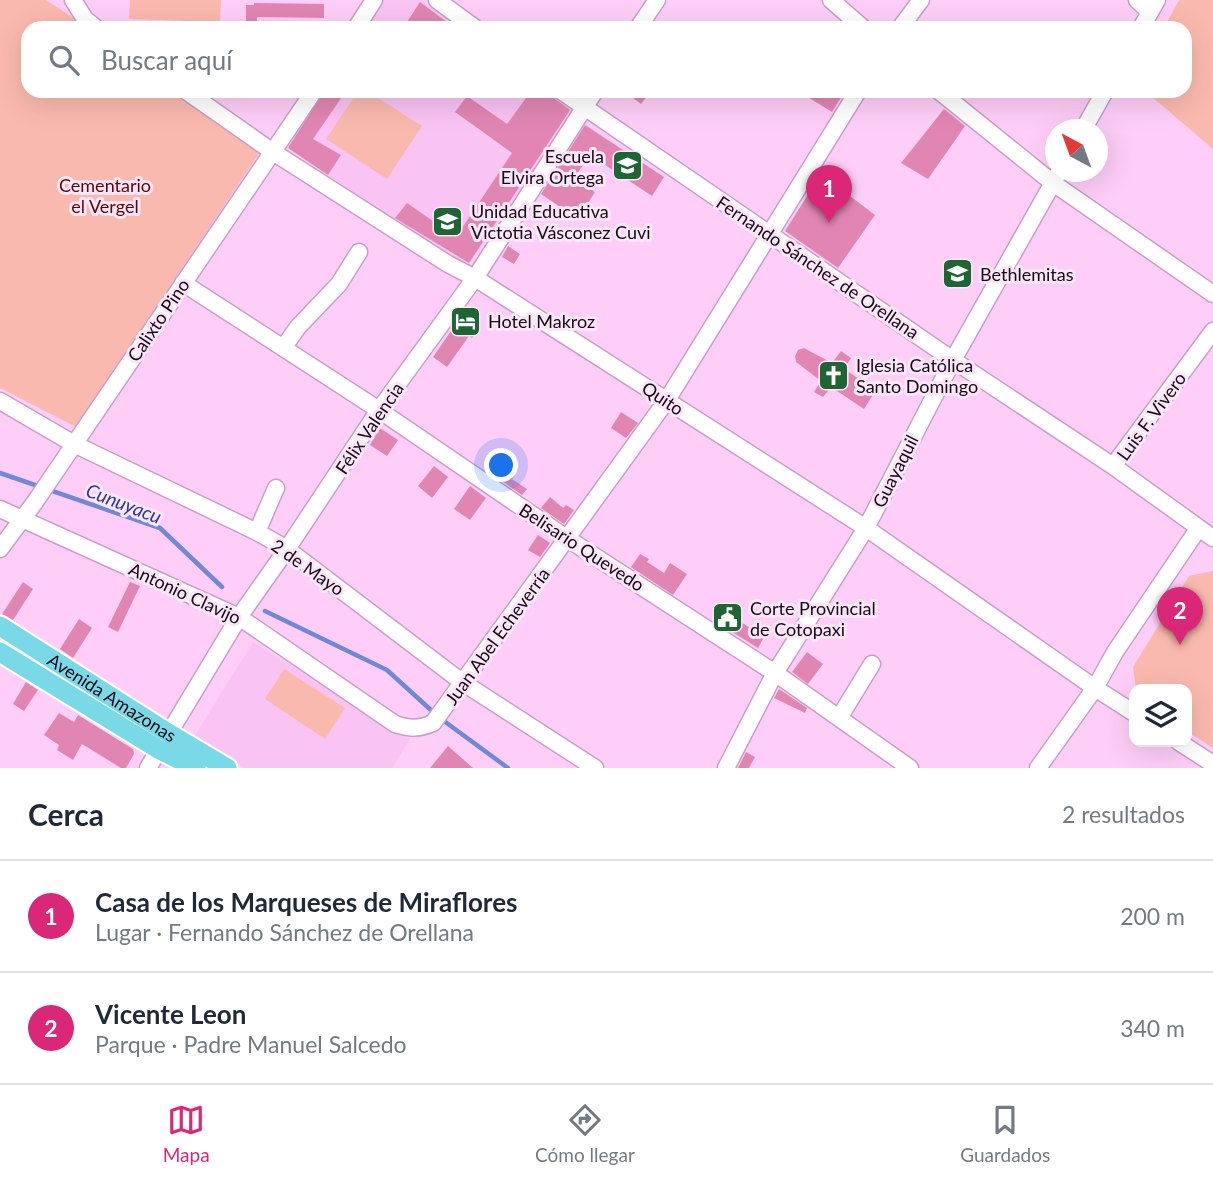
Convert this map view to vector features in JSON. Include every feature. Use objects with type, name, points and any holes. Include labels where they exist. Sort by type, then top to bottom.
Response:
[{"type":"main road","name":"Avenida Amazonas","points":[[0,626],[163,741],[196,768]]},
{"type":"main road","name":"Avenida Amazonas","points":[[0,652],[163,741],[227,768]]},
{"type":"street","points":[[73,0],[87,21]]},
{"type":"street","points":[[360,21],[374,0]]},
{"type":"street","points":[[437,0],[466,21]]},
{"type":"street","points":[[643,21],[657,0]]},
{"type":"street","points":[[831,0],[855,21]]},
{"type":"street","points":[[905,21],[921,0]]},
{"type":"street","points":[[1137,0],[1153,6]]},
{"type":"street","name":"Quito","points":[[196,98],[274,152],[448,264],[475,278],[866,528],[1129,710]]},
{"type":"street","name":"Calixto Pino","points":[[0,548],[35,502],[309,98]]},
{"type":"street","name":"Fernando Sánchez de Orellana","points":[[571,98],[953,360],[1113,466],[1213,538]]},
{"type":"street","name":"Félix Valencia","points":[[148,768],[239,617],[288,549],[379,411],[475,278],[590,98]]},
{"type":"street","name":"Juan Abel Echeverría","points":[[433,723],[667,400],[854,98]]},
{"type":"street","points":[[949,98],[1045,169]]},
{"type":"street","points":[[1089,119],[1101,98]]},
{"type":"street","name":"Guayaquil","points":[[726,768],[775,673],[866,528],[953,360],[1053,182]]},
{"type":"street","points":[[1063,182],[1213,294]]},
{"type":"street","points":[[283,348],[298,327],[340,284],[359,252]]},
{"type":"street","name":"Belisario Quevedo","points":[[183,283],[775,673],[910,768]]},
{"type":"street","name":"Luis F. Vivero","points":[[1113,466],[1213,331]]},
{"type":"street","name":"2 de Mayo","points":[[0,401],[74,444],[288,549],[463,682],[595,768]]},
{"type":"street","points":[[257,532],[276,488]]},
{"type":"street","name":"Antonio Clavijo","points":[[0,509],[239,617],[395,724],[420,728],[433,723]]},
{"type":"street","points":[[1038,768],[1095,688],[1115,652],[1198,529]]},
{"type":"street","points":[[839,718],[872,664]]},
{"type":"street","points":[[1186,747],[1213,764]]},
{"type":"shaded area","points":[[384,0],[420,0],[451,21],[370,21]]},
{"type":"shaded area","name":"Unidad Educativa Victotia Vásconez Cuvi","points":[[319,98],[564,98],[579,108],[466,268],[287,147]]},
{"type":"shaded area","points":[[253,642],[410,739],[392,768],[245,768],[194,737]]},
{"type":"green space","name":"Cementario el Vergel","points":[[0,0],[46,0],[78,21],[21,21],[21,98],[197,98],[266,143],[76,427],[0,388]]},
{"type":"green space","points":[[130,0],[221,0],[220,21],[129,19]]},
{"type":"green space","points":[[1179,0],[1213,0],[1213,149],[1153,98],[1192,98],[1192,21],[1168,21]]},
{"type":"green space","points":[[353,98],[378,98],[422,126],[387,179],[326,139]]},
{"type":"green space","points":[[1213,571],[1213,748],[1192,734],[1192,684],[1135,684],[1133,667],[1189,576]]},
{"type":"green space","points":[[284,669],[345,708],[325,739],[265,699]]},
{"type":"building","points":[[420,2],[446,21],[408,21]]},
{"type":"building","points":[[324,4],[324,18],[257,17],[257,21],[246,21],[246,5]]},
{"type":"building","points":[[320,98],[341,98],[313,139],[341,155],[328,175],[288,148]]},
{"type":"building","points":[[466,98],[470,98],[507,124],[526,98],[554,98],[570,110],[469,263],[395,218],[407,203],[456,237],[512,153],[455,112]]},
{"type":"building","points":[[633,98],[646,98],[641,104]]},
{"type":"building","points":[[809,98],[841,98],[832,112]]},
{"type":"building","points":[[944,109],[965,126],[928,179],[901,163]]},
{"type":"building","name":"Escuela Elvira Ortega","points":[[585,125],[664,177],[652,196],[590,155],[574,178],[595,192],[578,219],[541,194]]},
{"type":"building","points":[[821,174],[875,215],[838,268],[785,231]]},
{"type":"building","points":[[508,246],[520,254],[514,264],[502,257]]},
{"type":"building","points":[[462,315],[480,327],[472,338],[469,336],[447,367],[433,357]]},
{"type":"building","name":"Iglesia Católica Santo Domingo","points":[[804,348],[832,363],[841,351],[851,358],[844,369],[876,390],[864,409],[831,387],[823,397],[814,392],[821,381],[796,362],[798,350]]},
{"type":"building","points":[[621,412],[638,423],[626,438],[611,428]]},
{"type":"building","points":[[380,428],[398,440],[387,456],[370,445]]},
{"type":"building","points":[[434,466],[448,477],[432,498],[418,486]]},
{"type":"building","points":[[496,468],[499,471],[502,468],[527,489],[522,495],[492,474]]},
{"type":"building","points":[[470,486],[486,498],[470,520],[454,509]]},
{"type":"building","points":[[550,497],[563,508],[566,505],[574,510],[564,524],[541,508]]},
{"type":"building","points":[[538,535],[550,543],[540,557],[528,550]]},
{"type":"building","points":[[640,554],[664,573],[670,563],[687,574],[673,595],[631,567]]},
{"type":"building","points":[[23,582],[33,589],[13,620],[2,614]]},
{"type":"building","points":[[130,582],[140,586],[118,632],[108,627]]},
{"type":"building","points":[[722,606],[764,637],[758,648],[713,620]]},
{"type":"building","points":[[79,619],[92,628],[73,658],[60,649]]},
{"type":"building","points":[[807,652],[823,664],[808,684],[792,672]]},
{"type":"building","points":[[26,682],[38,690],[24,711],[13,704]]},
{"type":"building","points":[[779,689],[807,708],[805,713],[774,698]]},
{"type":"building","points":[[59,713],[74,722],[78,715],[133,749],[134,754],[126,768],[121,768],[82,744],[73,760],[57,750],[59,745],[44,735]]},
{"type":"building","points":[[448,746],[473,768],[430,768]]},
{"type":"building","points":[[746,752],[755,757],[749,768],[738,768]]},
{"type":"waterway","name":"Cunuyacu","points":[[0,473],[160,528],[222,587]]},
{"type":"waterway","name":"Cunuyacu","points":[[265,611],[387,670],[432,711]]},
{"type":"waterway","name":"Cunuyacu","points":[[444,721],[508,768]]},
{"type":"place","name":"Escuela Elvira Ortega","points":[[627,166]]},
{"type":"place","name":"Unidad Educativa Victotia Vásconez Cuvi","points":[[448,221]]},
{"type":"place","name":"Casa de los Marqueses de Miraflores","points":[[829,223]]},
{"type":"place","name":"Bethlemitas","points":[[957,274]]},
{"type":"place","name":"Hotel Makroz","points":[[465,321]]},
{"type":"place","name":"Iglesia Católica Santo Domingo","points":[[833,375]]},
{"type":"place","name":"Corte Provincial de Cotopaxi","points":[[727,618]]},
{"type":"place","name":"Vicente Leon","points":[[1180,645]]}]
